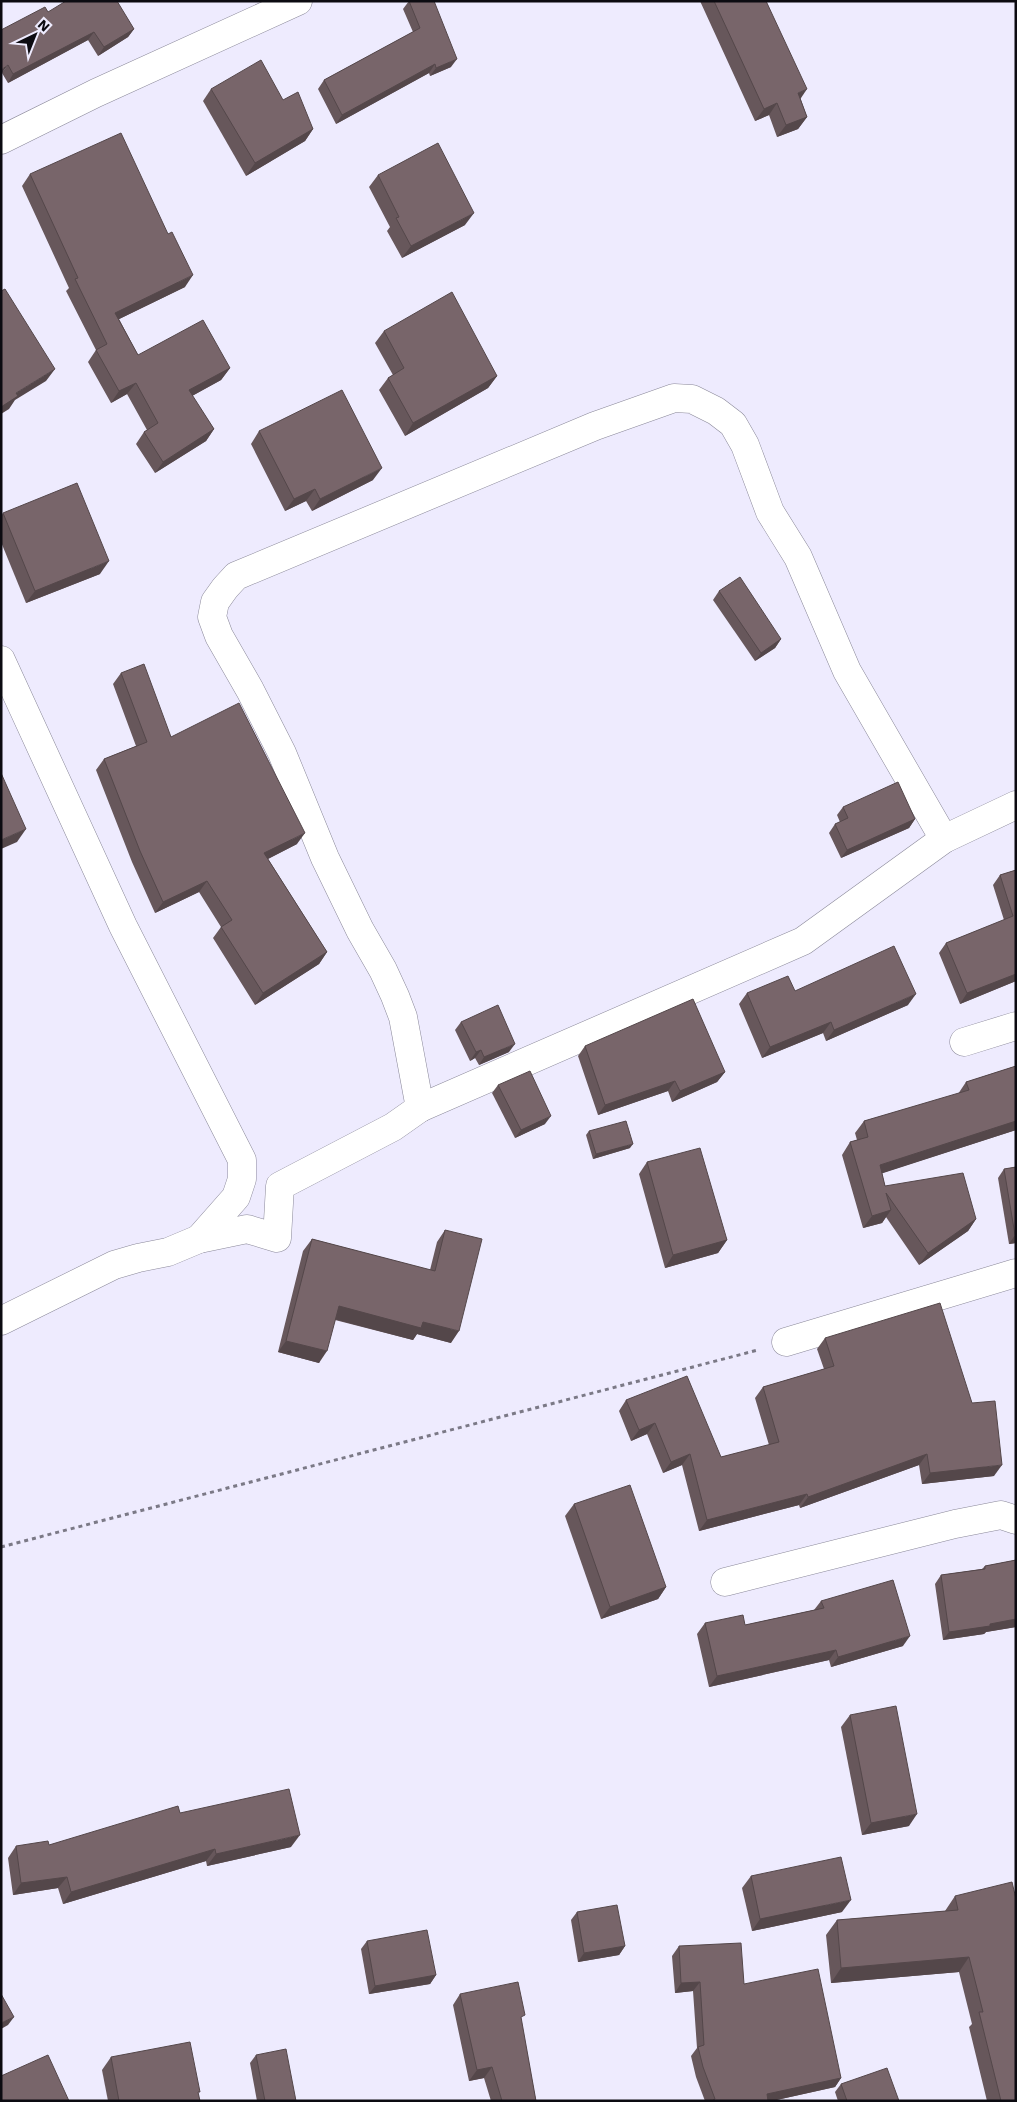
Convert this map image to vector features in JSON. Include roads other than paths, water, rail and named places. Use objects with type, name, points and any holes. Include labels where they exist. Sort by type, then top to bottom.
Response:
[{"type":"street","points":[[1,140],[298,1]]},
{"type":"street","points":[[420,1108],[403,1017],[396,996],[360,930],[325,858],[282,753],[250,690],[219,636],[212,617],[215,602],[224,588],[236,576],[595,426],[674,398],[692,399],[716,411],[733,424],[745,445],[770,512],[798,557],[847,671],[944,839]]},
{"type":"street","points":[[1,660],[123,926],[242,1160],[242,1179],[236,1197],[199,1239]]},
{"type":"street","points":[[280,1186],[393,1128],[420,1108],[803,940],[944,839],[1016,805]]},
{"type":"street","points":[[964,1042],[1016,1026]]},
{"type":"street","points":[[242,1160],[280,1186]]},
{"type":"street","points":[[1,1321],[114,1265],[168,1252],[199,1239],[247,1229],[277,1238],[280,1186]]},
{"type":"street","points":[[786,1342],[1016,1273]]},
{"type":"street","points":[[725,1582],[955,1524],[1001,1515],[1016,1520]]}]
